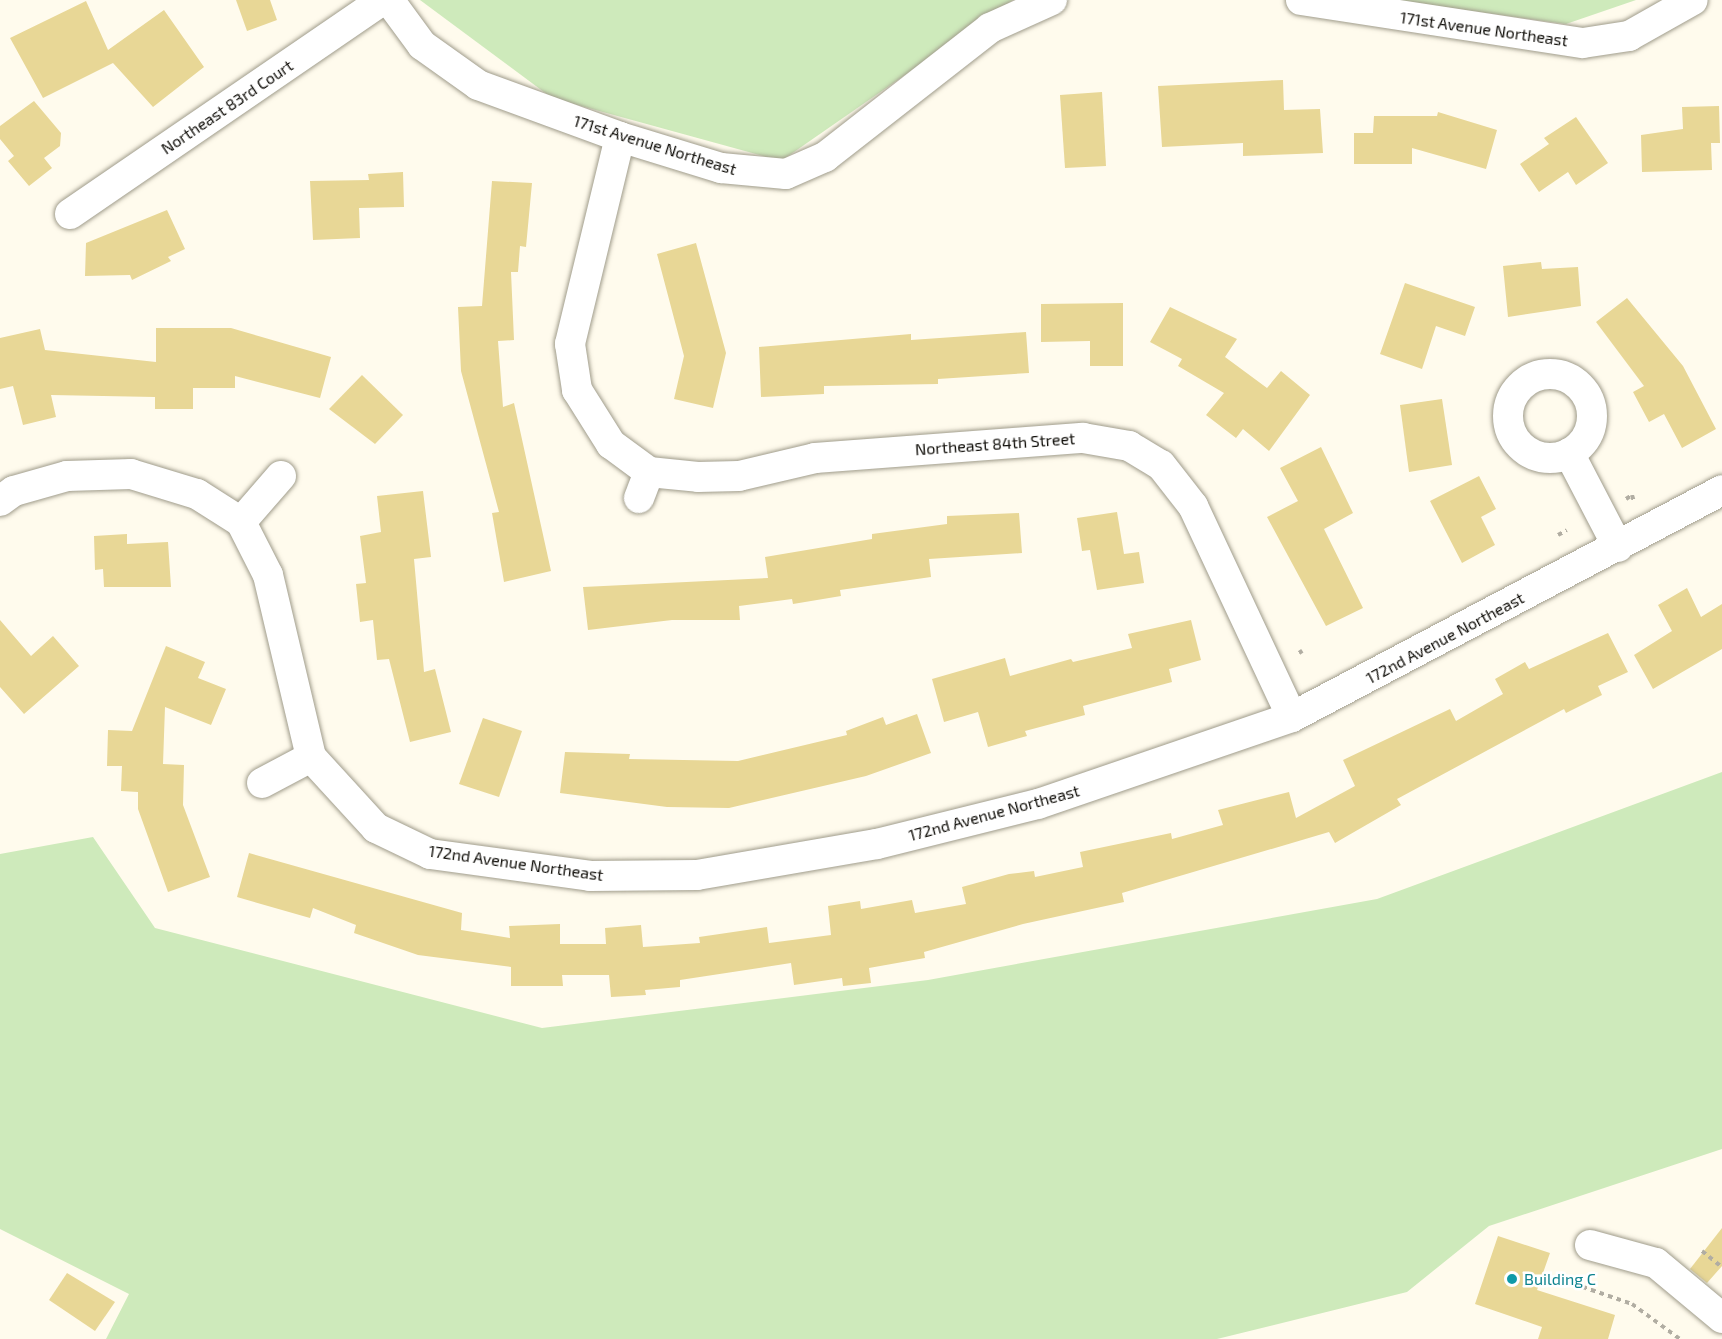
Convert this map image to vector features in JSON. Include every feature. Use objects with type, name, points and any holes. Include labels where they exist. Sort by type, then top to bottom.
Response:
[{"type":"street","name":"Northeast 83rd Court","points":[[70,214],[383,0]]},
{"type":"street","name":"171st Avenue Northeast","points":[[389,0],[422,45],[478,85],[620,137],[721,168],[786,174],[825,157],[990,28],[1052,0]]},
{"type":"street","name":"171st Avenue Northeast","points":[[1301,0],[1583,43],[1629,36],[1693,0]]},
{"type":"street","name":"Northeast 84th Street","points":[[620,137],[570,344],[583,399],[611,444],[644,485],[740,476],[815,458],[1083,438],[1129,446],[1161,465],[1193,506],[1292,717]]},
{"type":"street","points":[[1569,453],[1618,547]]},
{"type":"street","points":[[0,501],[14,491],[68,476],[131,474],[197,494],[241,522],[281,476]]},
{"type":"street","name":"172nd Avenue Northeast","points":[[241,522],[268,575],[311,757],[376,828],[430,854],[590,876],[698,875],[877,844],[1038,804],[1292,717],[1618,547],[1722,490]]},
{"type":"street","points":[[262,783],[311,757]]},
{"type":"street","points":[[1590,1245],[1656,1263],[1722,1318]]},
{"type":"path","points":[[1625,499],[1632,495],[1634,502]]},
{"type":"path","points":[[1558,535],[1567,530]]},
{"type":"path","points":[[1702,1251],[1722,1268]]},
{"type":"path","points":[[1557,1278],[1632,1304],[1680,1339]]},
{"type":"green space","points":[[420,0],[1013,0],[781,161],[552,98]]},
{"type":"green space","points":[[1393,0],[1636,0],[1566,24]]},
{"type":"green space","points":[[1722,772],[1722,1149],[1489,1226],[1407,1292],[1217,1339],[106,1339],[129,1294],[0,1229],[0,854],[93,837],[155,928],[542,1028],[928,980],[1377,899]]},
{"type":"building","points":[[236,0],[270,0],[277,20],[247,31]]},
{"type":"building","points":[[86,1],[108,50],[164,10],[204,67],[153,107],[113,63],[43,98],[10,38]]},
{"type":"building","points":[[1283,80],[1284,110],[1320,109],[1323,153],[1243,156],[1243,143],[1162,147],[1158,86]]},
{"type":"building","points":[[1102,92],[1106,166],[1065,168],[1060,95]]},
{"type":"building","points":[[34,101],[61,133],[60,146],[44,158],[52,168],[29,186],[8,161],[14,156],[0,139],[0,126]]},
{"type":"building","points":[[1719,106],[1720,143],[1711,143],[1712,170],[1642,172],[1641,135],[1683,129],[1682,107]]},
{"type":"building","points":[[1438,112],[1497,130],[1486,169],[1412,148],[1412,164],[1354,164],[1354,133],[1373,133],[1374,116],[1437,116]]},
{"type":"building","points":[[1576,117],[1608,163],[1576,185],[1568,172],[1539,192],[1520,164],[1549,144],[1544,138]]},
{"type":"building","points":[[403,172],[404,207],[359,208],[360,238],[313,240],[310,181],[369,180],[368,174]]},
{"type":"building","points":[[492,181],[532,183],[526,247],[520,246],[518,272],[511,272],[514,340],[498,341],[503,407],[514,403],[551,571],[504,582],[492,513],[499,512],[461,371],[458,307],[482,306]]},
{"type":"building","points":[[167,210],[185,249],[168,257],[171,261],[132,280],[130,275],[85,276],[86,243]]},
{"type":"building","points":[[696,243],[726,353],[713,408],[674,399],[684,356],[657,254]]},
{"type":"building","points":[[1541,262],[1542,269],[1578,267],[1581,306],[1508,317],[1503,266]]},
{"type":"building","points":[[1405,283],[1475,307],[1465,336],[1436,326],[1422,369],[1380,354]]},
{"type":"building","points":[[1627,298],[1683,366],[1716,429],[1682,448],[1664,414],[1649,422],[1633,392],[1644,386],[1596,322]]},
{"type":"building","points":[[1123,303],[1123,366],[1090,366],[1090,341],[1041,342],[1041,304]]},
{"type":"building","points":[[1170,307],[1237,339],[1225,357],[1267,388],[1281,371],[1310,395],[1269,451],[1243,429],[1236,438],[1206,415],[1224,393],[1178,366],[1182,359],[1150,342]]},
{"type":"building","points":[[156,328],[231,328],[331,357],[320,398],[235,376],[235,388],[193,388],[193,409],[155,409],[155,397],[51,395],[56,417],[23,425],[13,386],[0,389],[0,338],[40,329],[45,350],[156,362]]},
{"type":"building","points":[[1026,332],[1029,373],[938,379],[938,384],[824,386],[824,394],[761,397],[759,347],[911,334],[911,340]]},
{"type":"building","points":[[362,375],[403,415],[375,444],[329,409]]},
{"type":"building","points":[[1442,399],[1452,465],[1409,472],[1400,405]]},
{"type":"building","points":[[1321,447],[1353,513],[1324,529],[1363,608],[1326,626],[1267,517],[1298,501],[1280,468]]},
{"type":"building","points":[[1479,476],[1496,509],[1481,517],[1495,545],[1462,563],[1430,501]]},
{"type":"building","points":[[423,491],[431,557],[414,559],[424,672],[435,669],[451,732],[410,742],[389,659],[377,660],[373,620],[360,622],[356,584],[366,583],[360,536],[381,532],[377,496]]},
{"type":"building","points":[[1117,512],[1124,554],[1139,552],[1144,583],[1097,590],[1090,550],[1082,551],[1077,518]]},
{"type":"building","points":[[1019,513],[1022,553],[929,559],[931,577],[840,590],[841,596],[793,604],[792,599],[739,606],[740,620],[672,620],[588,630],[583,587],[768,578],[765,557],[872,539],[872,534],[947,524],[947,516]]},
{"type":"building","points":[[127,534],[127,544],[168,542],[171,587],[104,587],[103,569],[95,570],[94,536]]},
{"type":"building","points":[[1687,588],[1701,617],[1722,604],[1722,649],[1653,689],[1634,655],[1672,631],[1658,605]]},
{"type":"building","points":[[0,620],[31,656],[53,636],[79,666],[24,714],[0,687]]},
{"type":"building","points":[[1191,620],[1201,660],[1169,669],[1172,682],[1083,706],[1085,715],[1025,731],[1027,736],[988,747],[978,712],[944,722],[932,679],[1005,658],[1010,676],[1071,659],[1073,662],[1132,648],[1128,634]]},
{"type":"building","points":[[1608,633],[1628,672],[1598,686],[1602,695],[1566,713],[1564,709],[1397,799],[1401,805],[1335,843],[1329,832],[1122,893],[1124,902],[1023,924],[924,952],[925,958],[869,968],[871,983],[843,986],[842,978],[794,985],[791,963],[680,980],[680,987],[645,990],[646,995],[611,997],[609,975],[562,975],[563,986],[511,986],[511,967],[418,955],[354,933],[356,925],[313,908],[310,918],[237,897],[249,853],[462,913],[461,930],[510,938],[509,926],[560,924],[560,944],[606,944],[605,928],[641,925],[643,947],[700,943],[699,937],[767,927],[769,943],[831,935],[828,906],[860,901],[861,909],[912,900],[915,913],[966,904],[962,887],[1009,874],[1034,871],[1035,877],[1083,867],[1080,852],[1171,833],[1172,839],[1223,825],[1218,810],[1289,792],[1296,818],[1355,786],[1343,760],[1450,709],[1456,721],[1503,694],[1495,679],[1525,662],[1529,669]]},
{"type":"building","points":[[166,646],[205,662],[198,678],[226,689],[211,725],[165,707],[163,764],[184,765],[183,805],[210,877],[168,892],[138,809],[138,792],[121,791],[122,766],[107,766],[108,730],[132,731]]},
{"type":"building","points":[[917,714],[931,753],[866,776],[729,808],[667,807],[560,793],[565,752],[630,754],[629,759],[738,761],[847,735],[846,731],[883,717],[886,725]]},
{"type":"building","points":[[483,718],[522,731],[499,797],[459,784]]},
{"type":"building","points":[[1722,1228],[1722,1266],[1707,1283],[1690,1269]]},
{"type":"building","points":[[1498,1236],[1550,1253],[1537,1290],[1615,1315],[1608,1339],[1538,1339],[1542,1327],[1475,1304]]},
{"type":"building","points":[[67,1273],[115,1302],[95,1331],[49,1300]]},
{"type":"place","name":"Building C","points":[[1512,1279]]}]
